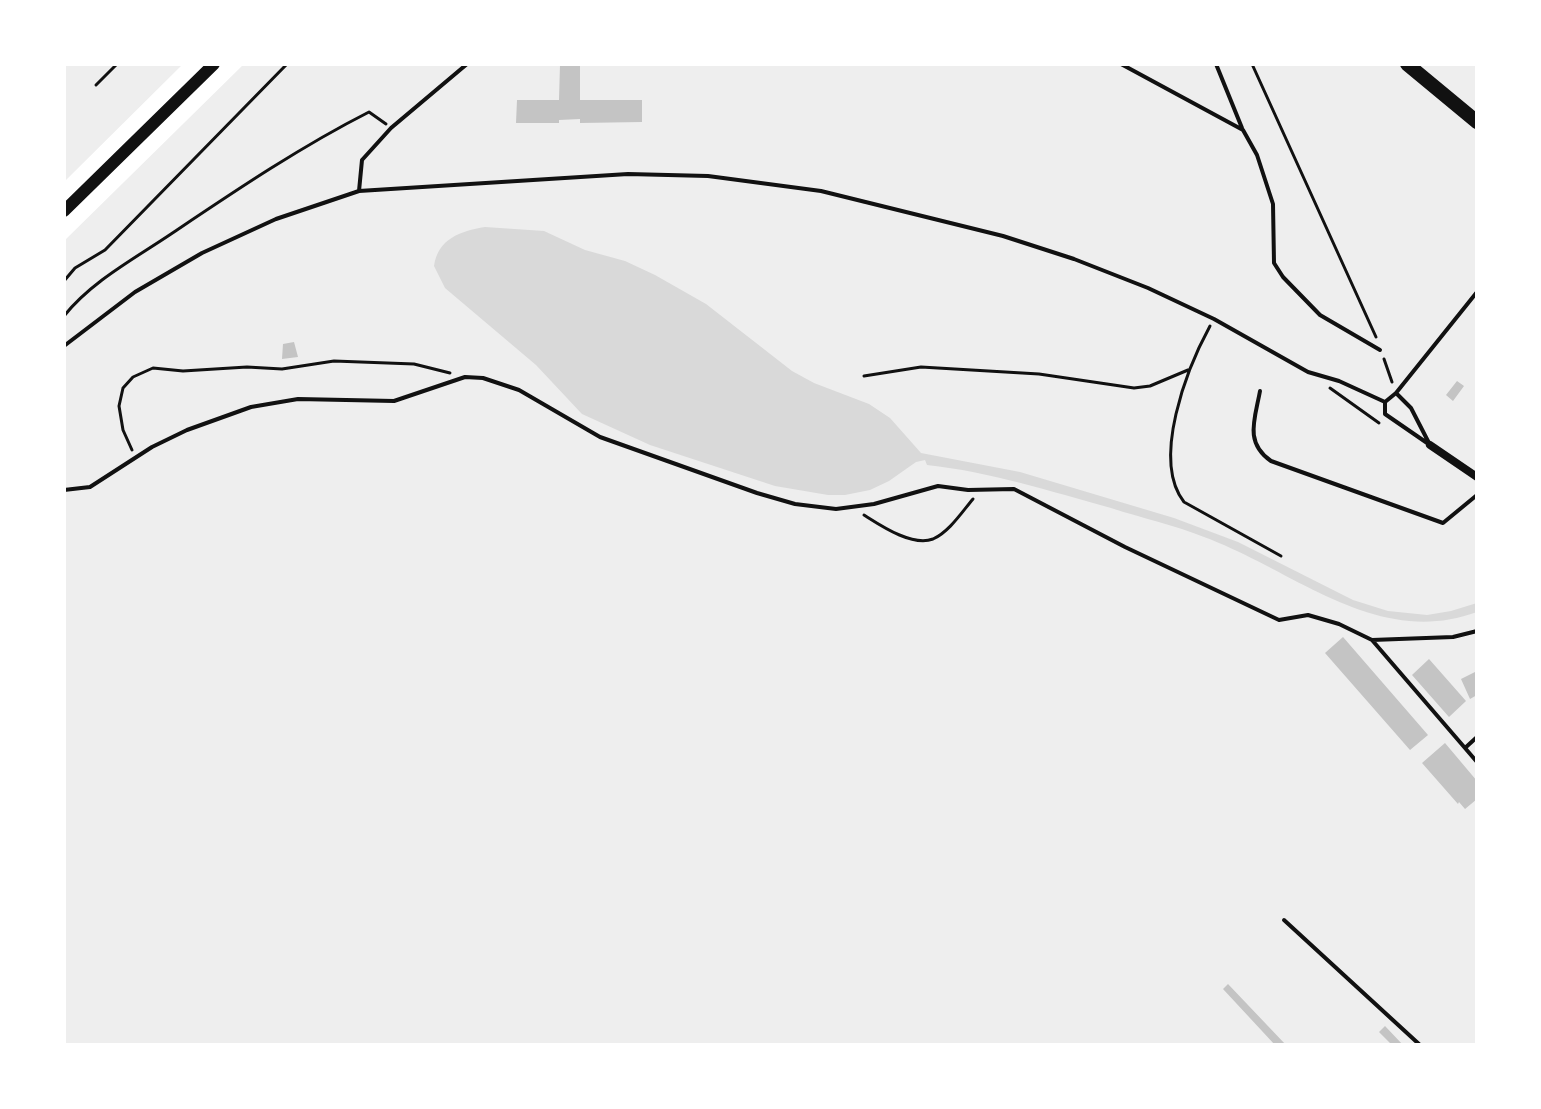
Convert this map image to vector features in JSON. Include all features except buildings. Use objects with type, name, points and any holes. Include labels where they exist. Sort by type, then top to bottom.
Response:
[{"type":"main road","points":[[64,211],[214,64]]},
{"type":"main road","points":[[1407,64],[1477,122]]},
{"type":"street","points":[[1427,449],[1477,477]]},
{"type":"lane","points":[[359,191],[362,160],[391,128],[467,64]]},
{"type":"lane","points":[[1121,64],[1243,130]]},
{"type":"lane","points":[[1216,64],[1243,130],[1257,155],[1273,204],[1274,263],[1283,277],[1320,315],[1380,350]]},
{"type":"lane","points":[[64,346],[135,292],[202,253],[276,219],[359,191],[628,174],[708,176],[821,191],[1003,236],[1148,288],[1214,319],[1308,372],[1339,381],[1385,402]]},
{"type":"lane","points":[[1385,402],[1396,393],[1477,292]]},
{"type":"lane","points":[[64,490],[90,487],[187,430],[251,407],[298,399],[394,401],[465,377],[483,378],[519,390],[600,437],[757,493],[808,506],[836,509],[874,504],[938,486],[1014,489],[1125,547],[1279,620],[1308,615],[1339,624],[1372,640],[1477,762]]},
{"type":"lane","points":[[1260,391],[1254,438],[1262,454],[1271,461],[1443,523],[1477,495]]},
{"type":"lane","points":[[1396,393],[1411,408],[1427,449]]},
{"type":"lane","points":[[1385,402],[1385,414],[1427,449]]},
{"type":"lane","points":[[1372,640],[1453,637],[1477,631]]},
{"type":"lane","points":[[1465,748],[1477,737]]},
{"type":"lane","points":[[1284,920],[1420,1045]]},
{"type":"path","points":[[96,85],[117,64]]},
{"type":"path","points":[[64,281],[75,268],[105,250],[287,64]]},
{"type":"path","points":[[1252,64],[1380,350],[1396,393]]},
{"type":"path","points":[[64,316],[110,275],[233,193],[345,124],[369,112],[391,128]]},
{"type":"path","points":[[1214,319],[1188,370],[1178,401],[1171,477],[1174,490],[1184,502],[1281,556]]},
{"type":"path","points":[[135,458],[123,430],[119,406],[123,388],[133,377],[153,368],[183,371],[247,367],[282,369],[334,361],[369,362],[414,364],[465,377]]},
{"type":"path","points":[[864,376],[921,367],[1039,374],[1134,388],[1159,383],[1188,370]]},
{"type":"path","points":[[1330,388],[1387,428]]},
{"type":"path","points":[[853,507],[886,528],[915,540],[933,539],[953,523],[980,490]]},
{"type":"shaded area","points":[[64,64],[183,64],[64,182]]},
{"type":"shaded area","points":[[244,64],[1477,64],[1477,1045],[64,1045],[64,241]]},
{"type":"shaded area","points":[[485,227],[544,231],[585,250],[625,261],[655,275],[706,304],[792,371],[869,404],[890,418],[921,453],[1020,472],[1174,518],[1238,542],[1353,600],[1388,611],[1427,615],[1477,603],[1477,612],[1440,621],[1405,621],[1370,613],[1337,601],[1237,551],[1193,533],[1020,483],[927,465],[925,460],[916,462],[870,490],[828,495],[775,486],[650,445],[582,414],[536,365],[445,288],[434,266],[440,249],[459,234]]}]
